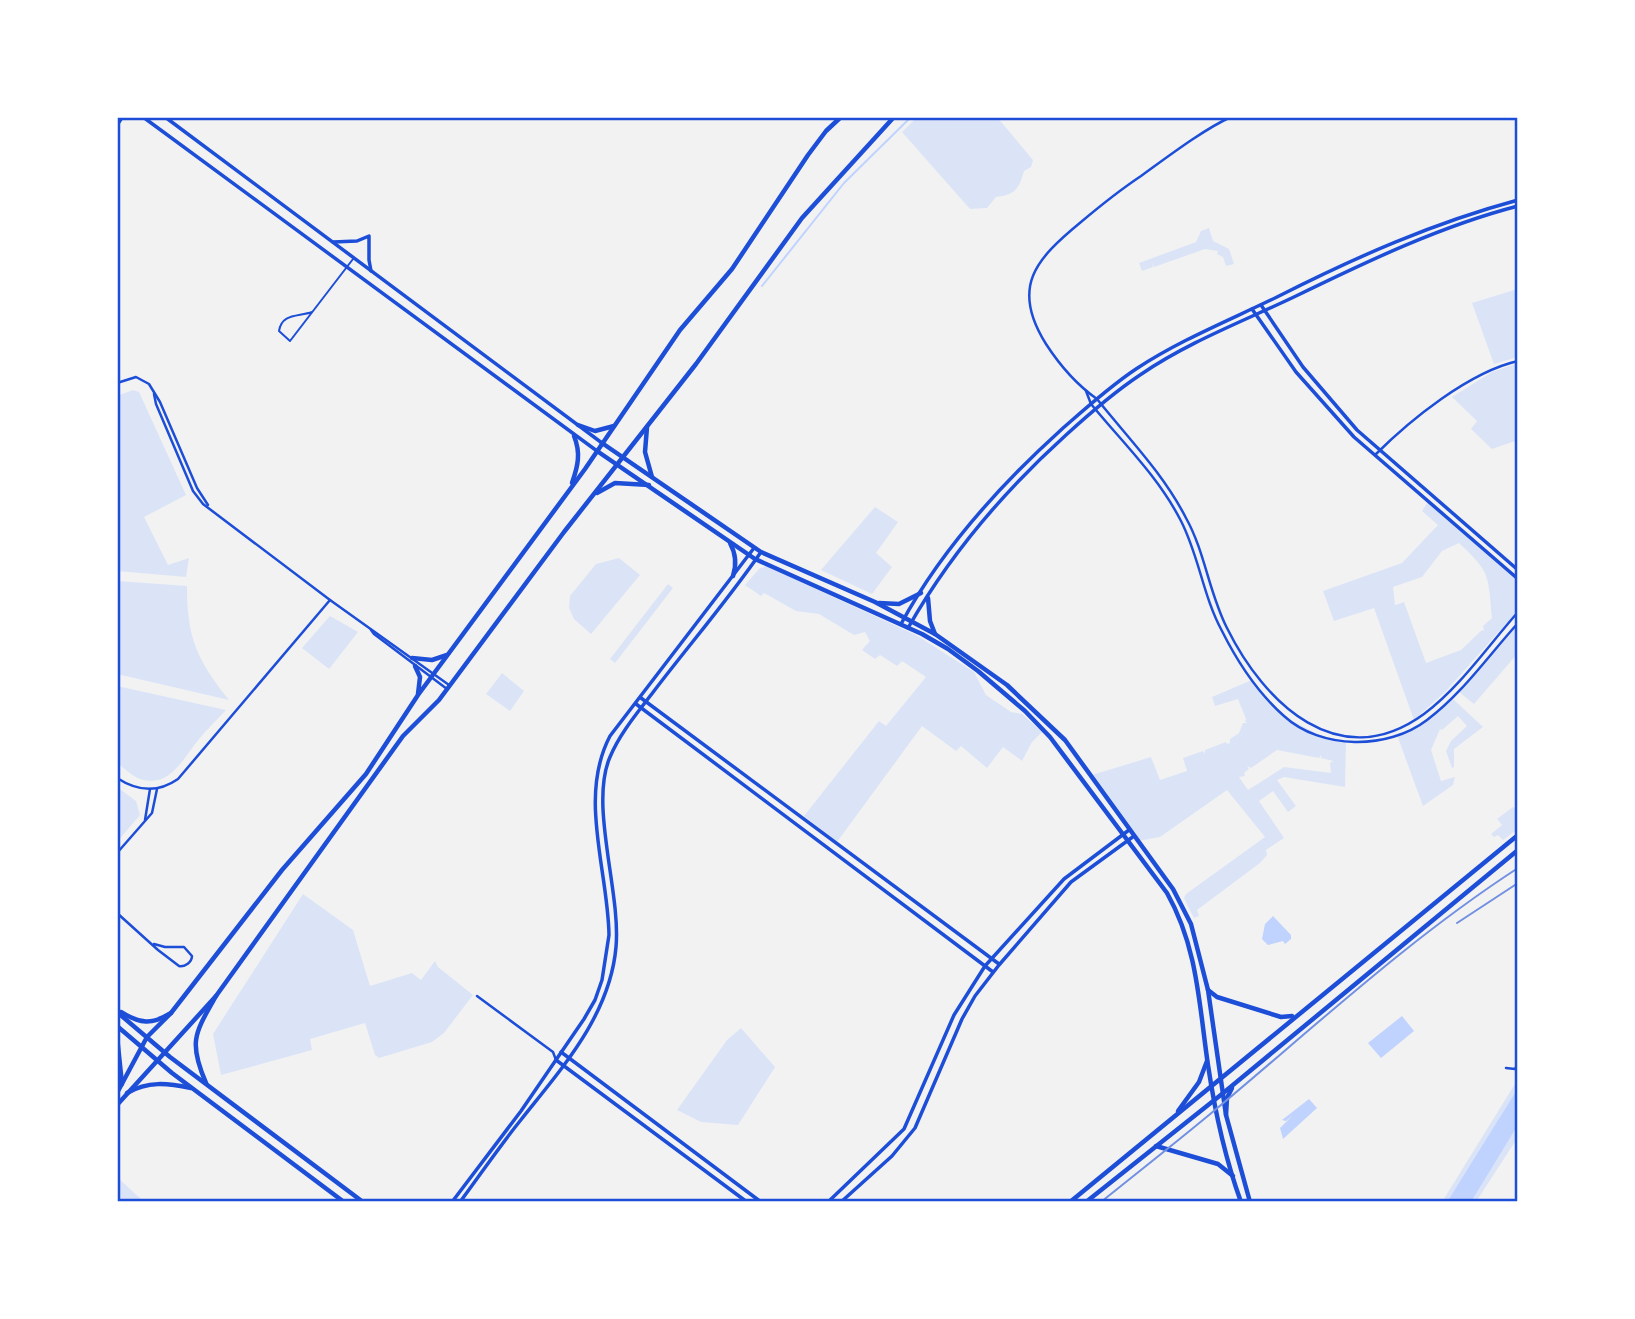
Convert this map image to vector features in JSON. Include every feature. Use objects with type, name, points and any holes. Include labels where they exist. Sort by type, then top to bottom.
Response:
[{"type":"main road","points":[[117,1093],[147,1037],[172,1013],[282,870],[366,774],[418,695],[617,424],[680,330],[732,269],[808,155],[826,131],[841,117]]},
{"type":"main road","points":[[117,1105],[216,996],[403,736],[448,687],[696,364],[795,228],[823,193],[894,117]]},
{"type":"main road","points":[[649,423],[645,452],[652,478]]},
{"type":"main road","points":[[578,425],[599,431],[617,424]]},
{"type":"main road","points":[[571,487],[579,450],[574,436]]},
{"type":"main road","points":[[602,443],[754,548],[875,602],[935,634],[1007,685],[1065,740],[1176,894],[1191,924],[1208,990],[1226,1115],[1250,1202]]},
{"type":"main road","points":[[597,451],[650,485],[749,556],[901,624],[948,649],[1025,711],[1067,757],[1169,898],[1181,920],[1192,957],[1213,1101],[1241,1202]]},
{"type":"main road","points":[[590,499],[600,490],[615,484],[650,485]]},
{"type":"main road","points":[[730,543],[734,550],[736,567],[733,576]]},
{"type":"main road","points":[[875,602],[899,604],[920,593]]},
{"type":"main road","points":[[928,598],[930,621],[935,634]]},
{"type":"main road","points":[[412,658],[432,660],[448,654]]},
{"type":"main road","points":[[415,666],[420,681],[418,695]]},
{"type":"main road","points":[[1070,1202],[1518,835]]},
{"type":"main road","points":[[1086,1202],[1237,1082],[1518,850]]},
{"type":"main road","points":[[1169,898],[1176,894]]},
{"type":"main road","points":[[1208,990],[1217,998],[1281,1017],[1296,1015]]},
{"type":"main road","points":[[206,1083],[197,1059],[196,1034],[216,996]]},
{"type":"main road","points":[[117,1011],[145,1023],[160,1020],[172,1013]]},
{"type":"main road","points":[[117,1011],[164,1052],[363,1202]]},
{"type":"main road","points":[[117,1026],[158,1061],[344,1202]]},
{"type":"main road","points":[[117,1036],[122,1084]]},
{"type":"main road","points":[[1176,1115],[1199,1082],[1207,1061]]},
{"type":"main road","points":[[1226,1115],[1227,1098],[1237,1082]]},
{"type":"main road","points":[[127,1093],[140,1086],[155,1083],[195,1089]]},
{"type":"main road","points":[[1156,1146],[1224,1167],[1233,1175]]},
{"type":"street","points":[[117,125],[123,117]]},
{"type":"street","points":[[143,117],[597,451]]},
{"type":"street","points":[[165,117],[602,443]]},
{"type":"street","points":[[1231,117],[1122,189],[1058,241],[1037,266],[1029,290],[1034,326],[1062,366],[1097,399],[1152,465],[1187,519],[1226,627],[1247,663],[1282,704],[1308,724],[1348,737],[1369,737],[1404,726],[1423,715],[1448,693],[1518,612]]},
{"type":"street","points":[[901,624],[920,593],[985,504],[1040,449],[1091,404],[1150,361],[1408,235],[1467,214],[1518,200]]},
{"type":"street","points":[[908,628],[968,535],[989,511],[1022,476],[1095,409],[1154,366],[1188,347],[1380,256],[1434,233],[1518,206]]},
{"type":"street","points":[[331,242],[357,241],[369,236],[372,272]]},
{"type":"street","points":[[1261,305],[1326,396],[1357,430],[1518,570]]},
{"type":"street","points":[[1252,309],[1320,401],[1354,437],[1518,579]]},
{"type":"street","points":[[1375,455],[1414,420],[1467,383],[1495,368],[1518,361]]},
{"type":"street","points":[[117,383],[132,377],[142,378],[149,384],[193,491],[203,504],[448,687]]},
{"type":"street","points":[[1086,391],[1091,404],[1146,468],[1176,512],[1188,537],[1205,593],[1242,665],[1284,717],[1309,731],[1325,738],[1366,743],[1397,736],[1426,721],[1453,696],[1518,623]]},
{"type":"street","points":[[452,1202],[556,1060],[595,1000],[607,957],[609,919],[596,807],[597,769],[601,752],[610,736],[754,548]]},
{"type":"street","points":[[460,1202],[564,1066],[605,994],[614,958],[616,920],[603,806],[603,785],[612,752],[641,708],[761,552]]},
{"type":"street","points":[[117,778],[134,787],[150,789],[173,783],[330,600]]},
{"type":"street","points":[[371,630],[415,666],[433,676]]},
{"type":"street","points":[[641,698],[999,965]]},
{"type":"street","points":[[636,705],[993,972]]},
{"type":"street","points":[[145,820],[150,789]]},
{"type":"street","points":[[117,853],[154,811],[156,789]]},
{"type":"street","points":[[828,1202],[904,1129],[961,1000],[985,967],[1064,879],[1129,830]]},
{"type":"street","points":[[841,1202],[905,1142],[915,1128],[961,1019],[993,972],[1071,882],[1134,836]]},
{"type":"street","points":[[840,858],[846,851]]},
{"type":"street","points":[[117,913],[179,966],[192,960],[184,947],[167,948],[154,944]]},
{"type":"street","points":[[959,947],[964,939]]},
{"type":"street","points":[[477,996],[553,1052],[556,1060],[747,1202]]},
{"type":"street","points":[[940,1048],[945,1046],[949,1050]]},
{"type":"street","points":[[553,1052],[561,1052],[761,1202]]},
{"type":"street","points":[[1506,1068],[1515,1069],[1518,1064]]},
{"type":"street","points":[[927,1079],[931,1083],[936,1081]]},
{"type":"lane","points":[[312,312],[285,318],[278,328],[280,333],[290,341],[353,258]]},
{"type":"shaded area","points":[[917,117],[997,117],[1033,160],[1031,167],[1024,171],[1018,187],[1012,193],[996,197],[987,208],[970,209],[902,132]]},
{"type":"shaded area","points":[[1209,228],[1213,241],[1229,249],[1234,264],[1226,266],[1223,257],[1217,254],[1218,251],[1205,249],[1154,267],[1152,263],[1153,267],[1142,271],[1139,263],[1196,242],[1201,231]]},
{"type":"shaded area","points":[[1514,290],[1518,292],[1518,357],[1494,364],[1472,303]]},
{"type":"shaded area","points":[[1518,363],[1518,440],[1492,449],[1471,429],[1477,421],[1452,397],[1492,372]]},
{"type":"shaded area","points":[[133,390],[139,392],[186,495],[144,517],[168,565],[189,558],[186,577],[117,571],[117,396]]},
{"type":"shaded area","points":[[1428,502],[1518,580],[1518,610],[1446,691],[1414,720],[1374,608],[1334,621],[1323,591],[1402,563],[1438,525],[1422,511]],"holes":[[[1459,543],[1477,561],[1486,576],[1492,618],[1483,626],[1484,631],[1461,650],[1426,663],[1404,602],[1395,605],[1393,587],[1422,577],[1442,551]]]},
{"type":"shaded area","points":[[875,507],[898,522],[876,553],[892,567],[872,594],[821,570]]},
{"type":"shaded area","points":[[619,558],[640,575],[591,634],[574,619],[569,608],[570,596],[596,564]]},
{"type":"shaded area","points":[[766,566],[916,635],[974,672],[986,695],[1011,712],[1022,714],[1042,732],[1032,742],[1022,761],[1003,747],[987,768],[961,746],[956,751],[922,726],[837,842],[804,816],[879,721],[886,726],[926,677],[902,661],[897,666],[880,655],[875,659],[862,650],[870,641],[865,632],[854,635],[819,614],[796,611],[764,593],[761,596],[745,585],[759,569]]},
{"type":"shaded area","points":[[117,581],[187,586],[189,620],[196,648],[209,673],[229,700],[117,674]]},
{"type":"shaded area","points":[[668,584],[673,588],[615,663],[610,659]]},
{"type":"shaded area","points":[[330,616],[358,632],[329,669],[302,648]]},
{"type":"shaded area","points":[[1518,624],[1518,653],[1474,704],[1459,692]]},
{"type":"shaded area","points":[[502,673],[524,691],[510,711],[486,694]]},
{"type":"shaded area","points":[[1252,680],[1285,717],[1325,738],[1346,741],[1345,787],[1284,777],[1277,780],[1296,806],[1288,812],[1273,791],[1259,801],[1284,838],[1266,850],[1267,855],[1260,863],[1197,910],[1199,916],[1194,918],[1184,898],[1186,894],[1265,837],[1227,790],[1160,837],[1138,841],[1092,775],[1151,757],[1160,780],[1187,771],[1183,758],[1203,751],[1205,754],[1205,750],[1230,743],[1230,739],[1239,733],[1243,723],[1248,723],[1245,722],[1238,699],[1215,706],[1212,697]],"holes":[[[1277,750],[1319,758],[1321,755],[1321,758],[1333,761],[1330,763],[1331,773],[1284,767],[1248,790],[1239,777],[1245,776],[1244,773],[1249,769],[1247,766],[1251,768]]]},
{"type":"shaded area","points":[[117,686],[226,710],[175,770],[160,780],[140,779],[117,763]]},
{"type":"shaded area","points":[[1452,698],[1483,727],[1454,749],[1452,768],[1446,751],[1451,741],[1467,726],[1458,716],[1440,729],[1431,750],[1441,781],[1455,777],[1453,785],[1423,806],[1397,735],[1427,721]]},
{"type":"shaded area","points":[[117,787],[136,801],[140,815],[117,842]]},
{"type":"shaded area","points":[[1513,807],[1518,809],[1518,829],[1503,840],[1498,835],[1494,837],[1491,834],[1502,825],[1497,819]]},
{"type":"shaded area","points":[[303,894],[353,930],[370,986],[412,973],[421,980],[435,961],[438,967],[473,995],[444,1033],[432,1042],[379,1058],[375,1055],[365,1023],[310,1039],[312,1050],[221,1075],[213,1034]]},
{"type":"shaded area","points":[[741,1028],[775,1067],[738,1125],[701,1122],[677,1110],[727,1040]]},
{"type":"shaded area","points":[[1518,1079],[1518,1088],[1447,1202],[1442,1202]]},
{"type":"shaded area","points":[[1518,1125],[1518,1137],[1476,1202],[1471,1202]]},
{"type":"shaded area","points":[[117,1177],[142,1200],[140,1202],[117,1202]]},
{"type":"water","points":[[1273,916],[1291,935],[1291,939],[1285,944],[1283,941],[1268,945],[1262,939],[1265,924]]},
{"type":"water","points":[[1402,1016],[1414,1031],[1381,1058],[1368,1043]]},
{"type":"water","points":[[1518,1088],[1518,1125],[1471,1202],[1447,1202]]},
{"type":"water","points":[[1309,1099],[1317,1108],[1283,1139],[1280,1128],[1293,1115],[1286,1121],[1282,1120]]},
{"type":"waterway","points":[[762,286],[844,183],[911,117]]},
{"type":"railway","points":[[1101,1202],[1398,956],[1518,868]]},
{"type":"railway","points":[[1457,923],[1518,883]]}]
